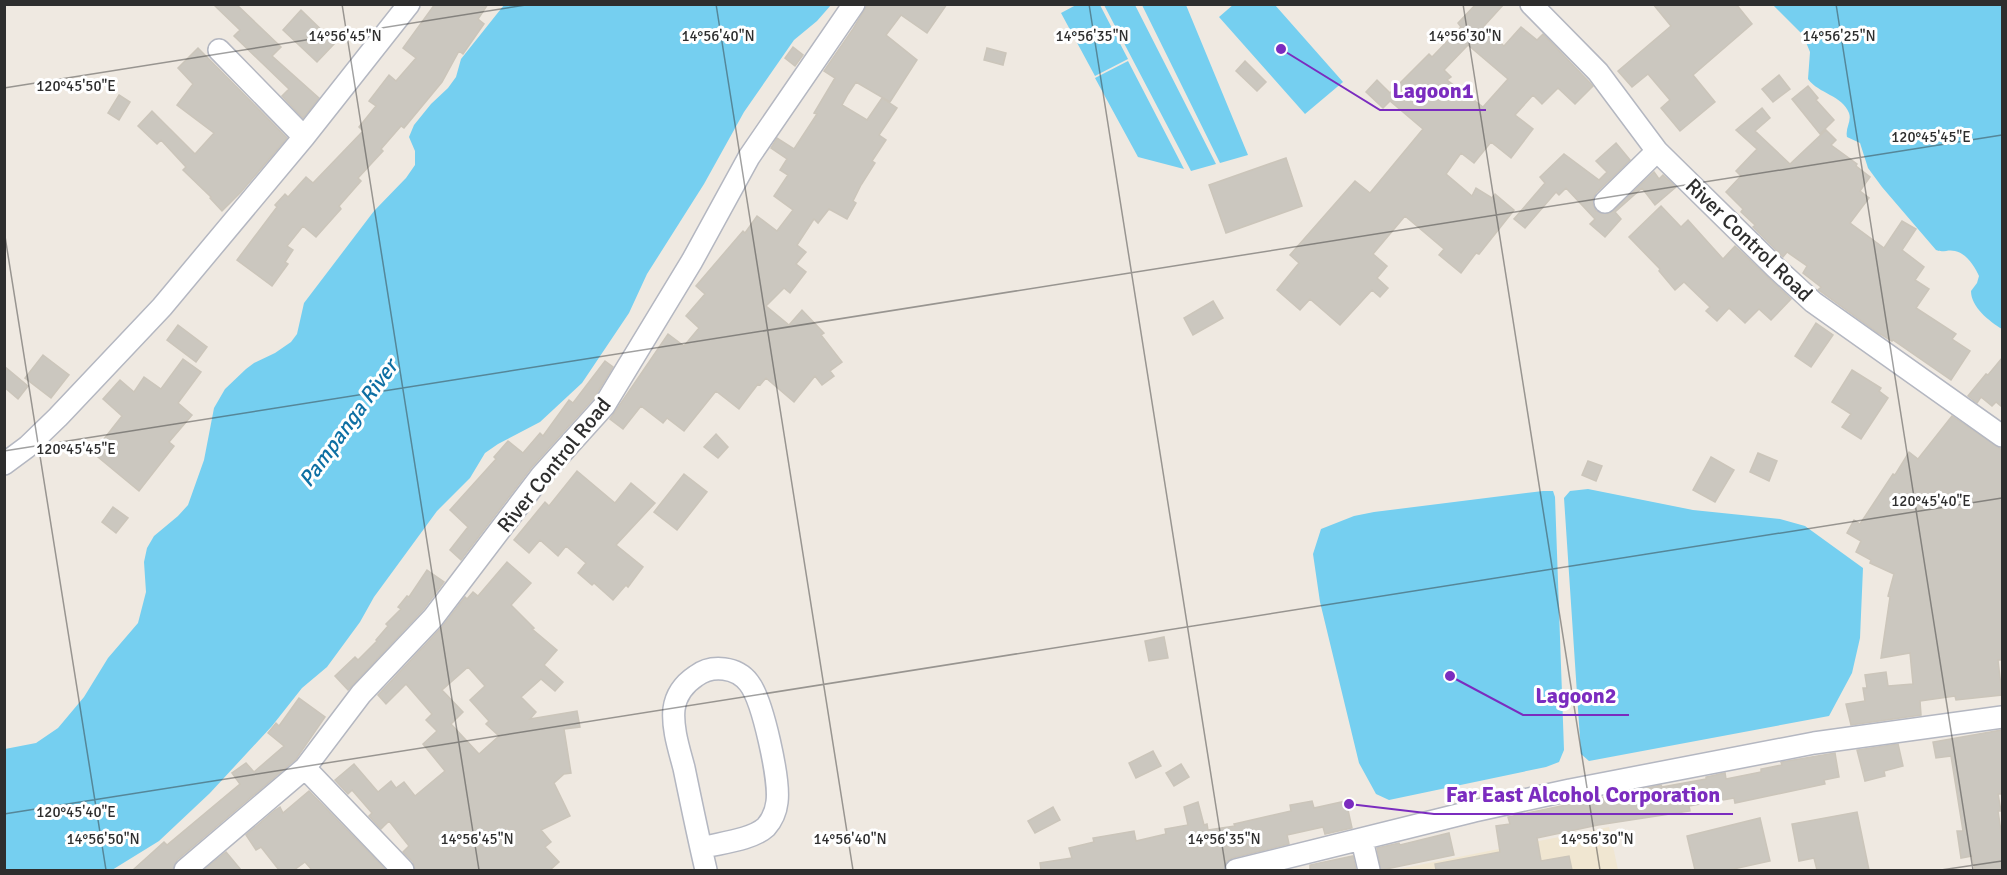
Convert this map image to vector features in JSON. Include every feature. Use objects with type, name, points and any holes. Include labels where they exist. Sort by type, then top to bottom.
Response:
[{"type":"street","points":[[4,464],[27,447],[58,417],[162,308],[304,137],[410,4]]},
{"type":"street","name":"River Control Road","points":[[185,870],[305,768],[361,694],[433,618],[541,476],[604,406],[692,261],[749,157],[854,4]]},
{"type":"street","name":"River Control Road","points":[[1531,4],[1598,72],[1658,151],[1813,302],[2002,436]]},
{"type":"street","points":[[219,50],[304,137]]},
{"type":"street","points":[[1605,202],[1658,151]]},
{"type":"street","points":[[701,848],[753,834],[765,827],[773,816],[777,802],[777,782],[757,698],[749,683],[739,674],[727,669],[713,669],[700,673],[687,682],[678,693],[674,709],[677,738],[701,848],[706,870]]},
{"type":"street","points":[[1236,870],[1474,811],[1604,784],[1814,743],[2002,717]]},
{"type":"street","points":[[305,768],[403,870]]},
{"type":"street","points":[[1362,840],[1369,870]]},
{"type":"shaded area","points":[[1609,827],[1618,870],[1394,870]]},
{"type":"water","points":[[1234,4],[1275,5],[1343,82],[1305,114],[1219,17]]},
{"type":"water","name":"Pampanga River","points":[[504,5],[831,5],[817,21],[794,40],[744,112],[704,184],[647,274],[629,313],[582,383],[540,422],[485,453],[470,478],[437,511],[374,597],[360,622],[327,667],[302,688],[272,726],[210,793],[159,841],[112,870],[5,870],[5,749],[36,743],[58,728],[84,697],[108,658],[138,623],[146,592],[144,562],[147,548],[154,536],[188,505],[204,460],[214,408],[225,389],[246,369],[275,353],[291,342],[297,334],[304,303],[374,211],[406,178],[415,165],[415,151],[409,137],[414,125],[448,88],[456,77],[461,59]]},
{"type":"water","points":[[1076,5],[1100,5],[1128,59],[1095,76],[1061,13]]},
{"type":"water","points":[[1104,5],[1135,5],[1216,164],[1191,171]]},
{"type":"water","points":[[1142,5],[1186,5],[1248,155],[1220,163]]},
{"type":"water","points":[[1773,5],[2002,5],[2002,329],[1986,318],[1974,303],[1971,291],[1979,276],[1970,261],[1959,252],[1936,250],[1868,168],[1860,143],[1847,137],[1850,116],[1846,107],[1808,79],[1810,52],[1803,35]]},
{"type":"water","points":[[1128,61],[1184,169],[1138,157],[1095,78]]},
{"type":"water","points":[[1588,489],[1693,510],[1780,519],[1805,526],[1863,568],[1860,638],[1852,673],[1829,716],[1589,761],[1581,754],[1564,498],[1570,491]]},
{"type":"water","points":[[1553,491],[1555,497],[1564,750],[1559,762],[1546,767],[1389,800],[1376,794],[1359,763],[1320,602],[1313,554],[1321,529],[1354,516],[1374,512]]},
{"type":"building","points":[[213,4],[236,4],[281,47],[272,56],[319,98],[303,118],[282,96],[289,89],[234,36],[240,30]]},
{"type":"building","points":[[435,4],[488,4],[478,19],[484,24],[463,54],[459,51],[442,82],[404,128],[401,126],[381,149],[383,151],[358,178],[361,181],[339,206],[341,209],[316,237],[303,226],[287,246],[293,250],[285,262],[288,264],[272,286],[237,260],[285,194],[288,197],[306,177],[313,183],[363,131],[359,127],[376,106],[369,101],[389,75],[396,81],[416,58],[403,48]]},
{"type":"building","points":[[868,4],[947,4],[927,33],[901,15],[886,35],[917,60],[890,102],[856,82],[848,94],[842,105],[867,120],[882,98],[897,108],[879,135],[886,140],[872,161],[875,163],[853,201],[856,203],[847,219],[829,209],[818,223],[814,219],[797,245],[806,252],[796,264],[806,272],[790,293],[784,288],[766,306],[789,325],[802,310],[824,333],[821,335],[842,362],[830,371],[834,376],[822,385],[815,376],[794,402],[766,378],[760,385],[758,384],[739,409],[716,391],[684,431],[667,418],[663,423],[641,406],[623,429],[610,419],[668,334],[684,346],[699,328],[686,316],[705,294],[696,286],[743,231],[745,233],[757,216],[777,231],[793,210],[774,196],[788,175],[780,170],[787,159],[771,148],[777,138],[794,149],[817,114],[814,113],[835,78],[824,71]]},
{"type":"building","points":[[1476,4],[1504,4],[1484,28],[1504,46],[1521,27],[1537,40],[1543,34],[1593,86],[1575,104],[1558,88],[1542,104],[1533,95],[1515,115],[1533,129],[1511,158],[1491,142],[1474,163],[1461,153],[1446,174],[1472,196],[1476,188],[1492,198],[1495,194],[1514,210],[1461,273],[1439,255],[1444,249],[1405,216],[1373,254],[1387,266],[1377,278],[1388,288],[1380,297],[1372,290],[1340,325],[1310,299],[1300,310],[1277,290],[1299,263],[1290,255],[1355,181],[1370,193],[1423,129],[1390,101],[1383,108],[1366,92],[1377,80],[1390,93],[1429,54],[1432,57],[1461,27],[1458,23]],"holes":[[[1468,45],[1508,79],[1483,107],[1447,80],[1451,77],[1444,70]]]},
{"type":"building","points":[[1653,4],[1736,4],[1752,24],[1693,75],[1715,102],[1680,131],[1661,108],[1670,100],[1648,74],[1632,87],[1618,71],[1671,26]]},
{"type":"building","points":[[301,10],[335,43],[317,62],[283,30]]},
{"type":"building","points":[[793,47],[803,55],[795,66],[785,58]]},
{"type":"building","points":[[198,48],[287,138],[222,211],[183,170],[186,167],[161,140],[157,144],[138,126],[152,111],[195,154],[214,133],[177,105],[193,84],[178,68]]},
{"type":"building","points":[[987,48],[1006,53],[1003,65],[984,60]]},
{"type":"building","points":[[1245,61],[1266,82],[1257,91],[1236,71]]},
{"type":"building","points":[[1779,75],[1790,89],[1773,102],[1762,89]]},
{"type":"building","points":[[1808,86],[1818,98],[1816,100],[1834,120],[1820,134],[1792,99]]},
{"type":"building","points":[[119,95],[130,102],[119,120],[108,113]]},
{"type":"building","points":[[1762,108],[1770,118],[1755,131],[1790,164],[1826,130],[1836,140],[1831,145],[1857,164],[1856,166],[1870,177],[1860,191],[1869,198],[1850,223],[1884,248],[1902,221],[1916,229],[1902,250],[1924,267],[1915,280],[1929,289],[1916,308],[1956,334],[1952,339],[1970,351],[1951,380],[1818,290],[1821,287],[1803,273],[1807,266],[1787,252],[1783,257],[1753,227],[1755,225],[1741,212],[1743,209],[1726,192],[1741,176],[1736,171],[1757,149],[1736,130]]},
{"type":"building","points":[[1616,143],[1630,160],[1596,193],[1593,205],[1596,211],[1608,214],[1613,211],[1654,172],[1659,179],[1663,175],[1676,187],[1655,205],[1642,188],[1615,212],[1621,219],[1605,237],[1590,224],[1595,219],[1566,188],[1559,195],[1556,192],[1525,228],[1514,219],[1545,183],[1540,177],[1564,154],[1599,180],[1607,172],[1596,161]]},
{"type":"building","points":[[1286,158],[1302,206],[1226,233],[1209,185]]},
{"type":"building","points":[[1661,206],[1681,227],[1688,220],[1723,259],[1735,246],[1791,299],[1771,320],[1759,309],[1745,323],[1729,308],[1717,321],[1706,311],[1710,307],[1684,282],[1675,290],[1659,271],[1660,269],[1629,237]]},
{"type":"building","points":[[1213,301],[1223,318],[1193,335],[1184,318]]},
{"type":"building","points":[[1816,323],[1833,335],[1811,367],[1795,356]]},
{"type":"building","points":[[178,325],[207,347],[196,362],[167,340]]},
{"type":"building","points":[[43,355],[69,375],[51,398],[25,378]]},
{"type":"building","points":[[2002,358],[2002,407],[1996,402],[1992,406],[1981,397],[1977,403],[1968,396]]},
{"type":"building","points":[[183,359],[201,372],[178,403],[192,415],[169,442],[174,446],[139,491],[93,453],[122,416],[103,399],[120,380],[134,392],[144,377],[161,389]]},
{"type":"building","points":[[605,361],[613,367],[594,398],[531,468],[461,560],[450,550],[468,527],[450,510],[496,459],[494,457],[508,441],[523,453],[540,433],[543,436],[569,400],[573,403]]},
{"type":"building","points":[[4,366],[28,386],[18,399],[4,387]]},
{"type":"building","points":[[1852,370],[1881,388],[1879,391],[1888,398],[1861,439],[1842,427],[1851,414],[1832,402]]},
{"type":"building","points":[[1952,416],[2002,450],[2002,660],[1998,660],[2002,695],[1956,700],[1955,696],[1920,701],[1921,715],[1851,725],[1846,704],[1865,701],[1863,688],[1867,688],[1865,675],[1886,672],[1888,686],[1913,684],[1910,653],[1881,658],[1890,597],[1888,596],[1894,574],[1870,563],[1871,560],[1856,552],[1861,541],[1847,533],[1854,520],[1860,524],[1909,452],[1918,459]]},
{"type":"building","points":[[716,434],[728,447],[718,458],[704,447]]},
{"type":"building","points":[[1758,453],[1777,461],[1769,481],[1750,472]]},
{"type":"building","points":[[1711,457],[1734,470],[1715,502],[1693,490]]},
{"type":"building","points":[[1588,461],[1602,466],[1596,481],[1582,475]]},
{"type":"building","points":[[577,471],[615,503],[631,483],[655,503],[616,545],[643,567],[628,587],[626,585],[613,600],[594,583],[592,585],[578,573],[586,563],[566,546],[558,556],[540,540],[529,553],[514,540],[545,502],[549,506]]},
{"type":"building","points":[[684,474],[707,492],[677,530],[654,512]]},
{"type":"building","points":[[113,507],[128,518],[116,533],[102,522]]},
{"type":"building","points":[[507,562],[531,583],[511,605],[534,628],[532,629],[557,650],[544,665],[563,682],[555,691],[541,679],[521,697],[536,712],[530,719],[577,711],[580,727],[564,729],[571,773],[564,774],[554,783],[570,816],[541,830],[551,842],[545,847],[559,862],[550,870],[415,870],[413,862],[403,852],[409,846],[389,821],[381,829],[369,816],[372,813],[352,790],[348,794],[335,780],[354,764],[378,792],[391,781],[396,788],[404,782],[415,796],[445,771],[423,744],[437,731],[426,720],[432,714],[406,684],[386,704],[378,695],[442,627],[465,597],[467,599],[473,592],[478,596]],"holes":[[[468,667],[485,686],[470,700],[489,721],[486,724],[499,736],[479,754],[451,724],[463,712],[442,690]]]},
{"type":"building","points":[[427,570],[444,582],[423,610],[348,690],[335,676],[355,657],[358,660],[377,641],[388,626],[386,624],[401,609],[398,607],[407,596],[409,597]]},
{"type":"building","points":[[1164,637],[1168,658],[1149,661],[1145,641]]},
{"type":"building","points":[[299,698],[325,717],[296,759],[177,860],[173,870],[133,870],[164,842],[167,845],[240,784],[232,773],[246,763],[254,772],[284,746],[268,733],[276,723],[279,726]]},
{"type":"building","points":[[2002,730],[2002,794],[1998,794],[2001,811],[1998,811],[2002,838],[2002,870],[1975,870],[1972,856],[1961,858],[1957,831],[1963,831],[1951,756],[1936,758],[1933,742]]},
{"type":"building","points":[[1898,744],[1903,766],[1884,771],[1885,776],[1865,781],[1857,750]]},
{"type":"building","points":[[1153,751],[1161,766],[1136,778],[1129,763]]},
{"type":"building","points":[[1835,753],[1839,777],[1824,780],[1825,784],[1735,803],[1734,798],[1689,806],[1690,811],[1598,825],[1537,838],[1541,861],[1569,856],[1572,870],[1436,870],[1435,864],[1500,852],[1496,826],[1510,824],[1508,817],[1661,785],[1662,787],[1706,779],[1706,777],[1725,773],[1726,779],[1761,772],[1761,769],[1782,765],[1781,762]]},
{"type":"building","points":[[1181,764],[1189,777],[1174,786],[1166,773]]},
{"type":"building","points":[[309,791],[386,870],[312,870],[305,862],[294,870],[279,870],[261,847],[256,850],[246,835],[274,811],[280,807],[283,813]]},
{"type":"building","points":[[1312,801],[1314,808],[1346,801],[1352,828],[1325,834],[1323,827],[1287,835],[1289,844],[1232,858],[1227,861],[1224,870],[1041,870],[1040,863],[1072,858],[1069,848],[1094,842],[1093,838],[1134,831],[1136,841],[1166,834],[1165,829],[1188,825],[1184,807],[1198,802],[1204,825],[1207,824],[1208,830],[1235,826],[1234,824],[1291,811],[1290,805]]},
{"type":"building","points":[[1053,807],[1060,820],[1035,833],[1028,821]]},
{"type":"building","points":[[1857,812],[1869,870],[1817,870],[1814,858],[1799,861],[1792,824]]},
{"type":"building","points":[[1760,818],[1770,861],[1729,870],[1695,870],[1687,836]]},
{"type":"building","points":[[1449,833],[1454,855],[1381,870],[1377,848]]},
{"type":"building","points":[[226,852],[241,870],[204,870]]},
{"type":"building","points":[[1353,856],[1356,870],[1310,870],[1310,865]]},
{"type":"place","name":"Lagoon1","points":[[1281,49]]},
{"type":"place","name":"Lagoon2","points":[[1450,676]]},
{"type":"place","name":"Far East Alcohol Corporation","points":[[1349,804]]}]
